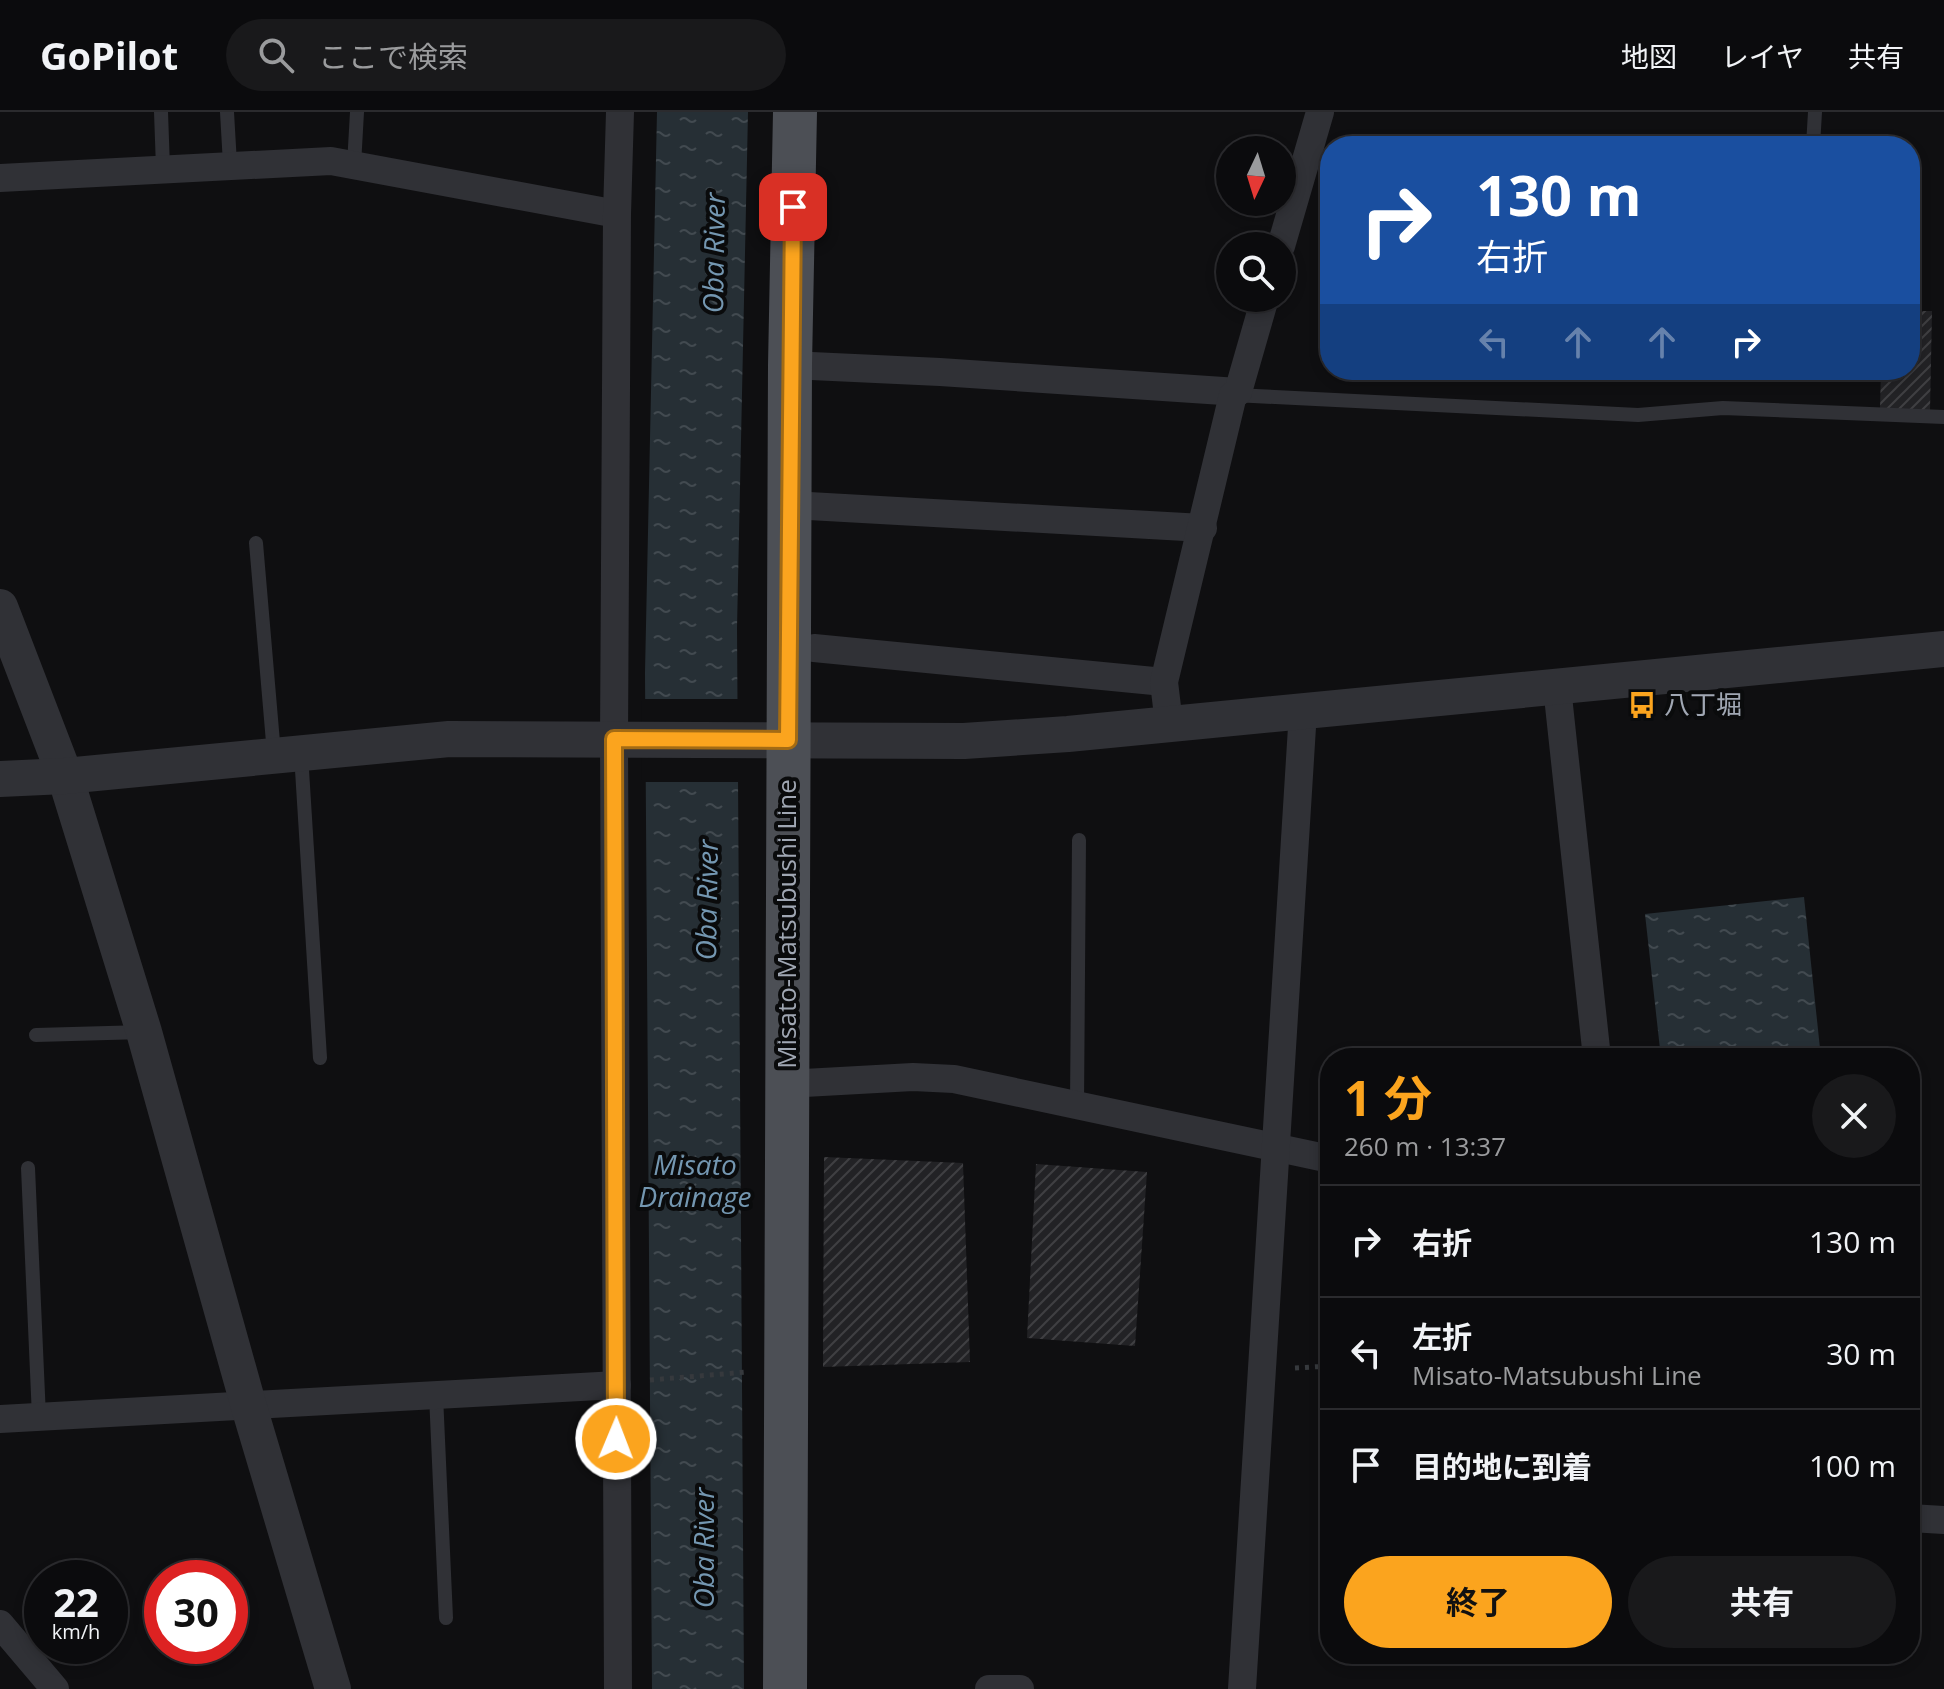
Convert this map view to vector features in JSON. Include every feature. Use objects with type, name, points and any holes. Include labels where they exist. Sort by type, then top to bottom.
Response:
[{"type":"main road","name":"Misato-Matsubushi Line","points":[[785,1689],[786,1084],[774,740],[791,505],[790,365],[795,112]]},
{"type":"street","points":[[618,1689],[617,1384],[624,739],[617,214],[620,112]]},
{"type":"street","points":[[1285,232],[1320,112]]},
{"type":"street","points":[[0,178],[331,161],[617,214]]},
{"type":"street","points":[[1169,724],[1164,682],[1236,394],[1261,312]]},
{"type":"street","points":[[790,365],[940,372],[1236,394]]},
{"type":"street","points":[[791,505],[1203,528]]},
{"type":"street","points":[[0,607],[65,776],[144,1032],[249,1407],[333,1689]]},
{"type":"street","points":[[814,648],[1164,682]]},
{"type":"street","points":[[0,779],[65,776],[449,739],[964,741],[1944,649]]},
{"type":"street","points":[[1557,687],[1596,1048]]},
{"type":"street","points":[[1242,1689],[1303,711]]},
{"type":"street","points":[[786,1084],[913,1077],[954,1079],[1320,1157]]},
{"type":"street","points":[[0,1419],[493,1394],[617,1384]]},
{"type":"street","points":[[1920,1519],[1944,1520]]},
{"type":"street","points":[[0,1624],[55,1689]]},
{"type":"street","points":[[989,1689],[1020,1689]]},
{"type":"lane","points":[[161,112],[163,168]]},
{"type":"lane","points":[[227,112],[230,164]]},
{"type":"lane","points":[[354,165],[357,112]]},
{"type":"lane","points":[[1814,136],[1815,112]]},
{"type":"lane","points":[[1236,394],[1638,415],[1723,408],[1944,417]]},
{"type":"lane","points":[[256,543],[287,754],[320,1058]]},
{"type":"lane","points":[[1077,1106],[1079,840]]},
{"type":"lane","points":[[36,1035],[144,1032]]},
{"type":"lane","points":[[28,1168],[39,1417]]},
{"type":"lane","points":[[436,1395],[446,1618]]},
{"type":"path","points":[[1288,1368],[1320,1366]]},
{"type":"path","points":[[617,1384],[749,1372]]},
{"type":"water","name":"Misato Drainage","points":[[657,112],[748,112],[737,628],[744,1689],[652,1689],[645,673]]},
{"type":"water","points":[[1804,897],[1820,1048],[1660,1048],[1645,914]]},
{"type":"pier","points":[[641,699],[742,699],[742,782],[642,782]]},
{"type":"building","points":[[1920,311],[1932,311],[1930,411],[1880,409],[1881,380],[1920,380]]},
{"type":"building","points":[[824,1157],[963,1163],[970,1362],[823,1367]]},
{"type":"building","points":[[1036,1164],[1147,1172],[1135,1346],[1027,1338]]},
{"type":"place","name":"八丁堀","points":[[1642,705]]},
{"type":"route","points":[[616,1439],[614,739],[788,740],[793,207]]},
{"type":"water label","name":"Oba River","points":[[714,253]]},
{"type":"water label","name":"Oba River","points":[[707,900]]},
{"type":"water label","name":"Oba River","points":[[704,1548]]}]
